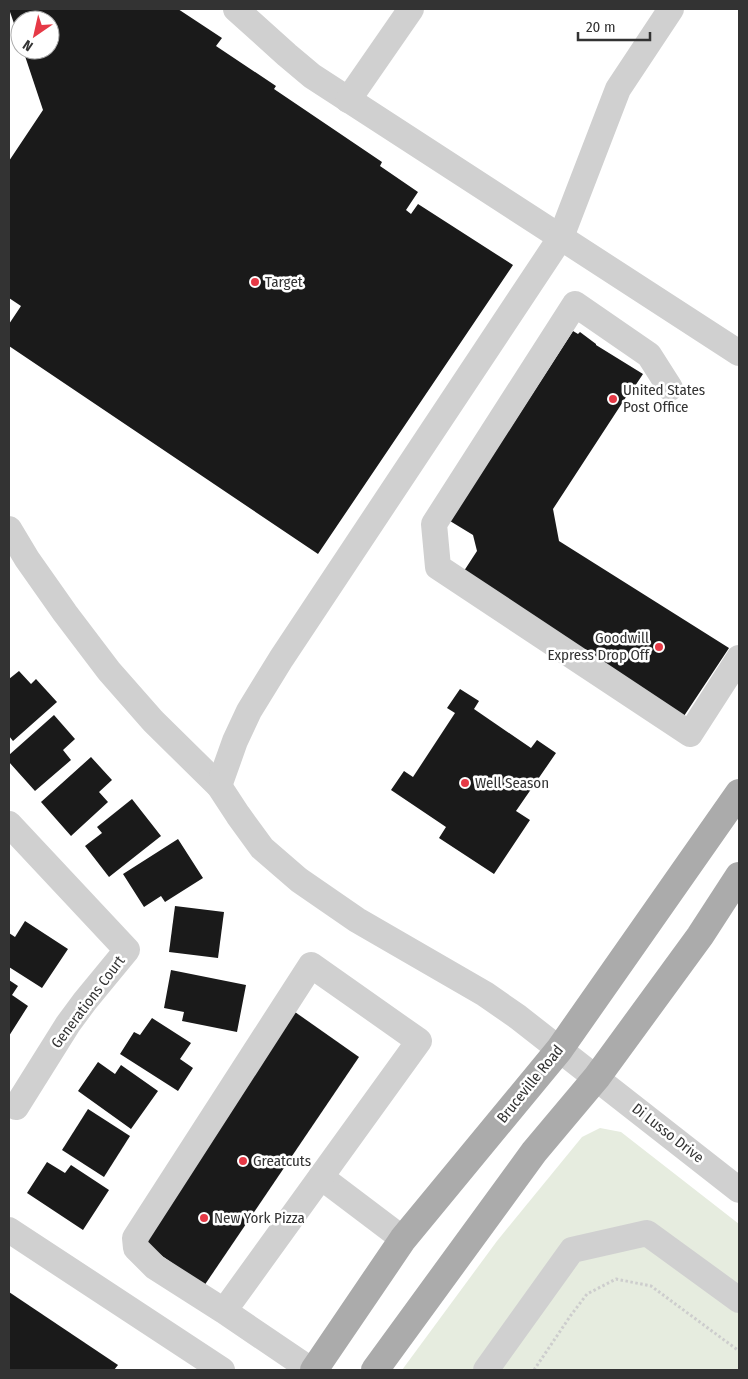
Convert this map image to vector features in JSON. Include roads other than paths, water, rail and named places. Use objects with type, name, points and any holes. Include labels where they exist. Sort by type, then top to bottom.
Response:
[{"type":"main road","name":"Bruceville Road","points":[[313,1370],[402,1239],[559,1050],[739,792]]},
{"type":"main road","points":[[375,1370],[534,1152],[596,1077],[700,936],[739,876]]},
{"type":"street","points":[[236,9],[312,76],[739,353]]},
{"type":"street","points":[[348,100],[410,9]]},
{"type":"street","points":[[219,786],[235,741],[253,703],[561,237],[618,89],[671,9]]},
{"type":"street","points":[[670,388],[649,355],[575,304],[434,524],[438,568],[690,734],[739,658]]},
{"type":"street","name":"Di Lusso Drive","points":[[9,529],[54,598],[109,671],[153,721],[219,786],[262,848],[299,880],[357,920],[485,994],[518,1017],[739,1190]]},
{"type":"street","name":"Generations Court","points":[[9,824],[127,950],[68,1024],[16,1106]]},
{"type":"street","points":[[224,1311],[419,1041],[311,966],[135,1238],[136,1248],[154,1267],[313,1370]]},
{"type":"street","points":[[321,1177],[402,1239]]},
{"type":"street","points":[[9,1230],[222,1370]]},
{"type":"street","points":[[486,1370],[572,1250],[646,1233],[739,1300]]},
{"type":"place","name":"Target","points":[[255,282]]},
{"type":"place","name":"United States Post Office","points":[[613,399]]},
{"type":"place","name":"Goodwill Express Drop Off","points":[[659,647]]},
{"type":"place","name":"Well Season","points":[[465,783]]},
{"type":"place","name":"Greatcuts","points":[[243,1161]]},
{"type":"place","name":"New York Pizza","points":[[204,1218]]}]
